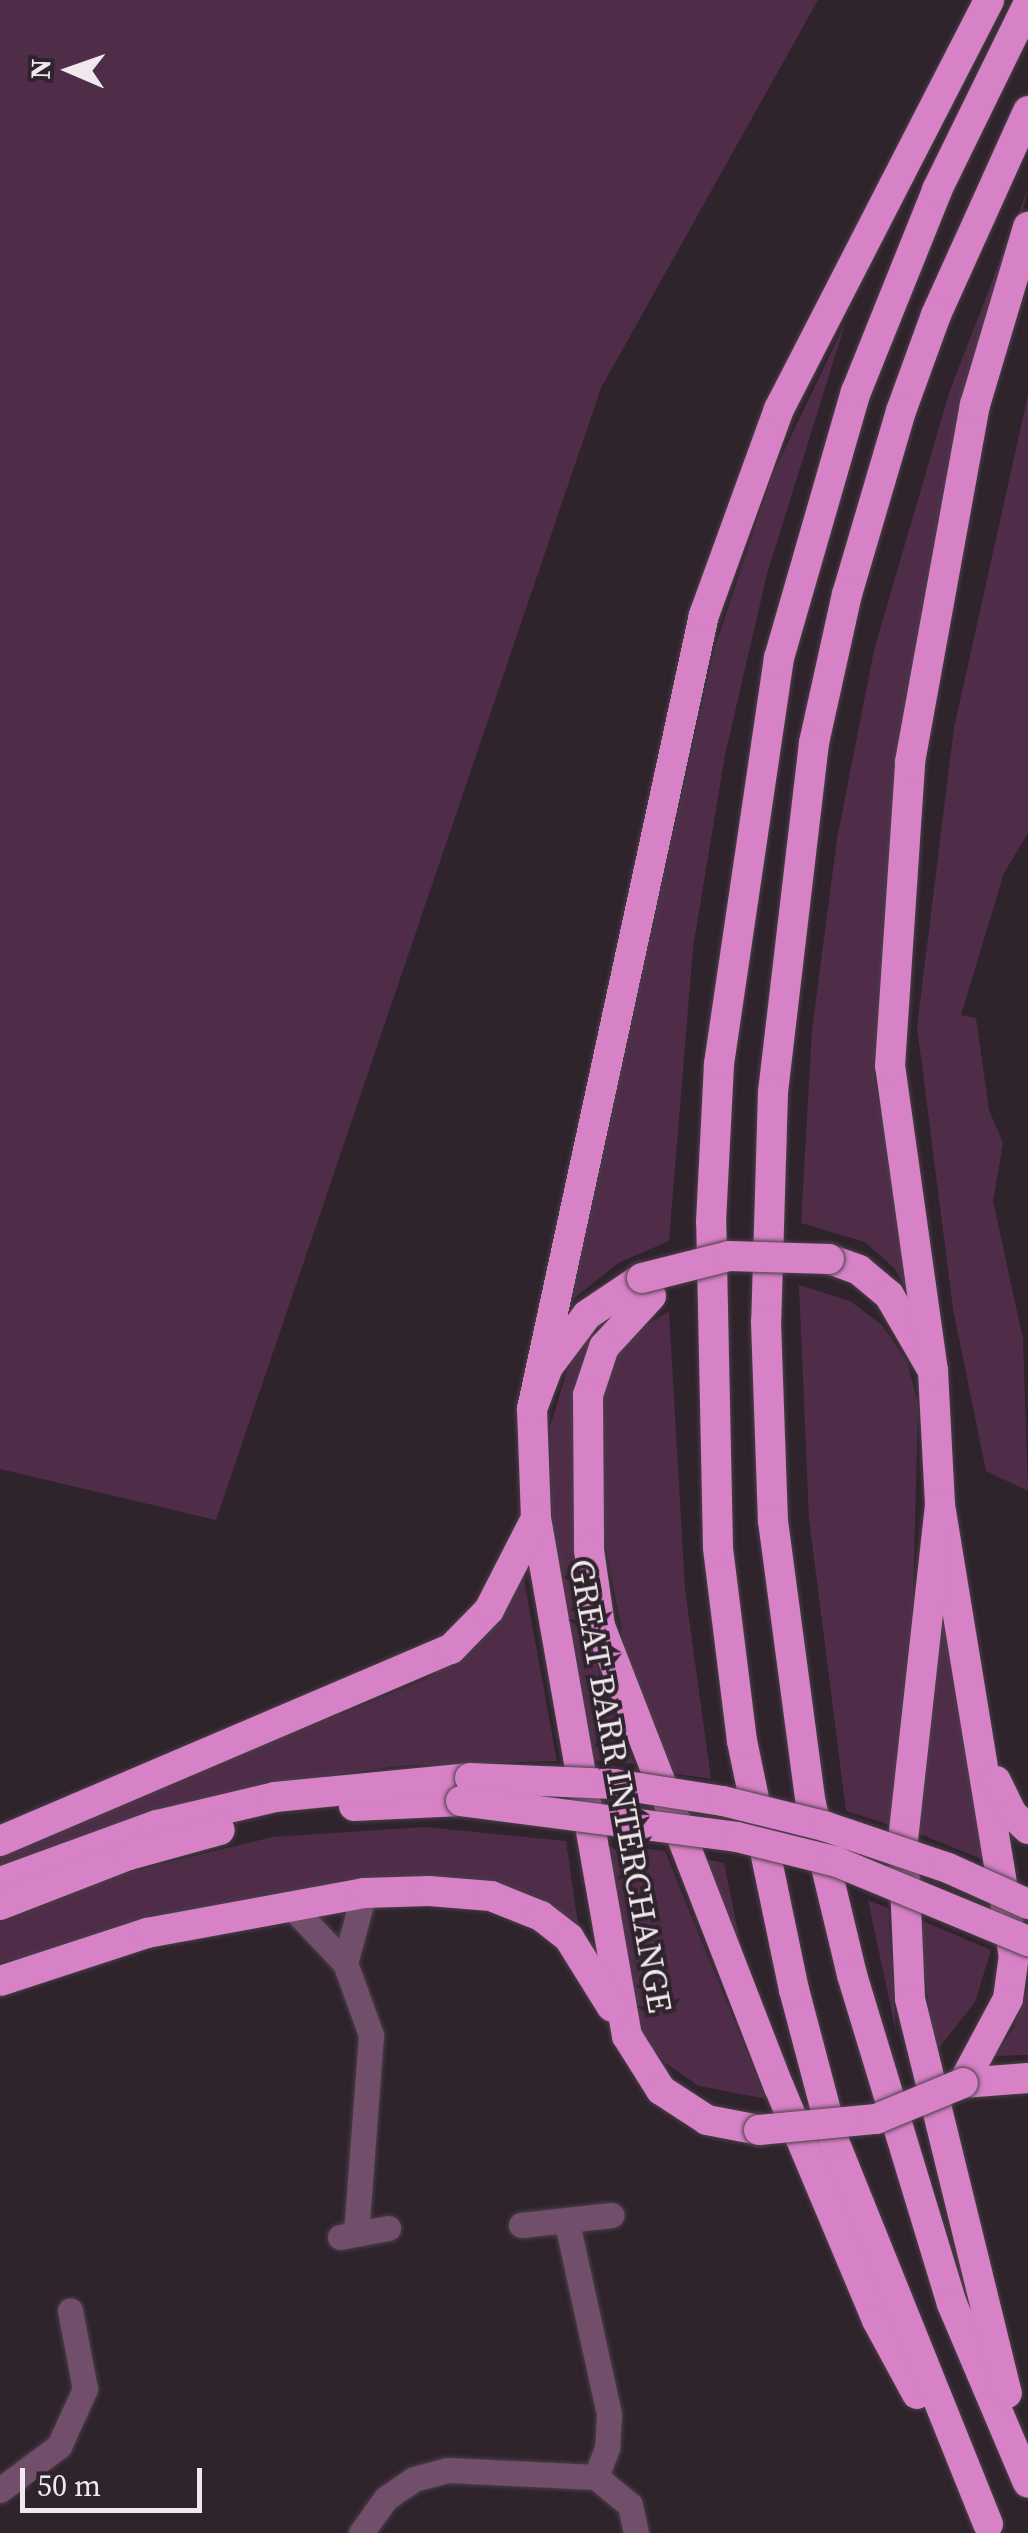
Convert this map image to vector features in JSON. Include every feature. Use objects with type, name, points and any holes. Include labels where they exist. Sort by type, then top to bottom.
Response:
[{"type":"highway","points":[[532,1409],[716,580],[779,410],[989,0]]},
{"type":"highway","points":[[990,2528],[834,2141],[794,1990],[742,1741],[718,1548],[710,1222],[719,1064],[779,658],[856,392],[937,190],[1028,4]]},
{"type":"highway","points":[[1028,111],[936,315],[901,412],[847,594],[814,743],[772,1092],[766,1322],[774,1521],[811,1804],[852,1975],[952,2304],[1028,2483]]},
{"type":"highway","points":[[933,1371],[890,1066],[910,762],[976,405],[1028,227]]},
{"type":"highway","name":"GREAT BARR INTERCHANGE","points":[[729,1256],[829,1258],[859,1270],[890,1295],[933,1371],[940,1505],[1014,1954],[1008,1999],[963,2084],[876,2120],[759,2130],[707,2120],[662,2090],[627,2036],[536,1518],[532,1409],[566,1338],[646,1287],[729,1256]]},
{"type":"highway","points":[[646,1287],[604,1346],[588,1394],[590,1550],[600,1626],[877,2320],[990,2528]]},
{"type":"highway","points":[[940,1505],[903,1838],[910,1999],[1028,2474]]},
{"type":"highway","points":[[0,1841],[450,1649],[489,1610],[536,1518]]},
{"type":"highway","points":[[982,1752],[1012,1814],[1028,1829]]},
{"type":"highway","points":[[0,1882],[157,1825],[276,1797],[614,1784],[722,1801],[842,1832],[1028,1904]]},
{"type":"highway","points":[[0,1905],[129,1855],[254,1820],[465,1790],[737,1837],[838,1862],[1028,1941]]},
{"type":"highway","points":[[0,1980],[147,1933],[290,1905],[364,1893],[491,1896],[541,1916],[592,1970],[627,2036]]},
{"type":"highway","points":[[963,2084],[1028,2078]]},
{"type":"street","points":[[345,1962],[364,1893]]},
{"type":"street","points":[[290,1905],[345,1962],[372,2043],[348,2235],[388,2228]]},
{"type":"street","points":[[522,2225],[567,2223],[611,2215]]},
{"type":"street","points":[[567,2223],[609,2414],[607,2448],[596,2477]]},
{"type":"street","points":[[0,2490],[59,2446],[85,2389],[70,2310]]},
{"type":"street","points":[[361,2533],[386,2498],[414,2479],[448,2470],[596,2477],[630,2505],[636,2533]]},
{"type":"shaded area","points":[[0,0],[818,0],[601,388],[216,1520],[0,1469]]},
{"type":"shaded area","points":[[1028,189],[1002,290],[886,915],[874,1075],[914,1301],[894,1268],[865,1242],[801,1223],[812,1030],[837,839],[874,650],[950,390]]},
{"type":"shaded area","points":[[846,321],[767,574],[725,755],[693,948],[669,1241],[618,1263],[567,1304],[715,647],[772,476]]},
{"type":"shaded area","points":[[1028,395],[1028,833],[1004,873],[961,1015],[976,1018],[989,1110],[1003,1143],[993,1201],[1023,1339],[1028,1491],[986,1471],[953,1309],[917,1026],[954,728]]},
{"type":"shaded area","points":[[799,1285],[850,1301],[882,1325],[907,1361],[918,1404],[913,1603],[890,1825],[846,1811],[809,1519]]},
{"type":"shaded area","points":[[669,1311],[685,1589],[711,1779],[665,1772],[628,1665],[599,1511],[594,1411],[611,1361],[635,1332]]},
{"type":"shaded area","points":[[596,1320],[577,1411],[574,1548],[600,1680],[634,1764],[589,1760],[552,1544],[550,1427],[567,1371]]},
{"type":"shaded area","points":[[941,1546],[986,1861],[910,1830]]},
{"type":"shaded area","points":[[523,1574],[557,1761],[396,1766],[317,1778],[0,1865],[0,1851],[422,1681],[466,1652]]},
{"type":"shaded area","points":[[425,1827],[566,1841],[580,1938],[488,1883],[421,1876],[316,1889],[0,1963],[0,1923],[117,1875],[272,1837]]},
{"type":"shaded area","points":[[597,1842],[665,1851],[766,2099],[699,2086],[664,2062],[639,2032]]},
{"type":"shaded area","points":[[699,1858],[724,1863],[747,1976]]},
{"type":"shaded area","points":[[868,1900],[888,1908],[896,2032]]},
{"type":"shaded area","points":[[918,1919],[991,1950],[975,2002],[935,2053]]},
{"type":"shaded area","points":[[1028,1987],[1028,2055],[995,2056],[1014,2027]]}]
